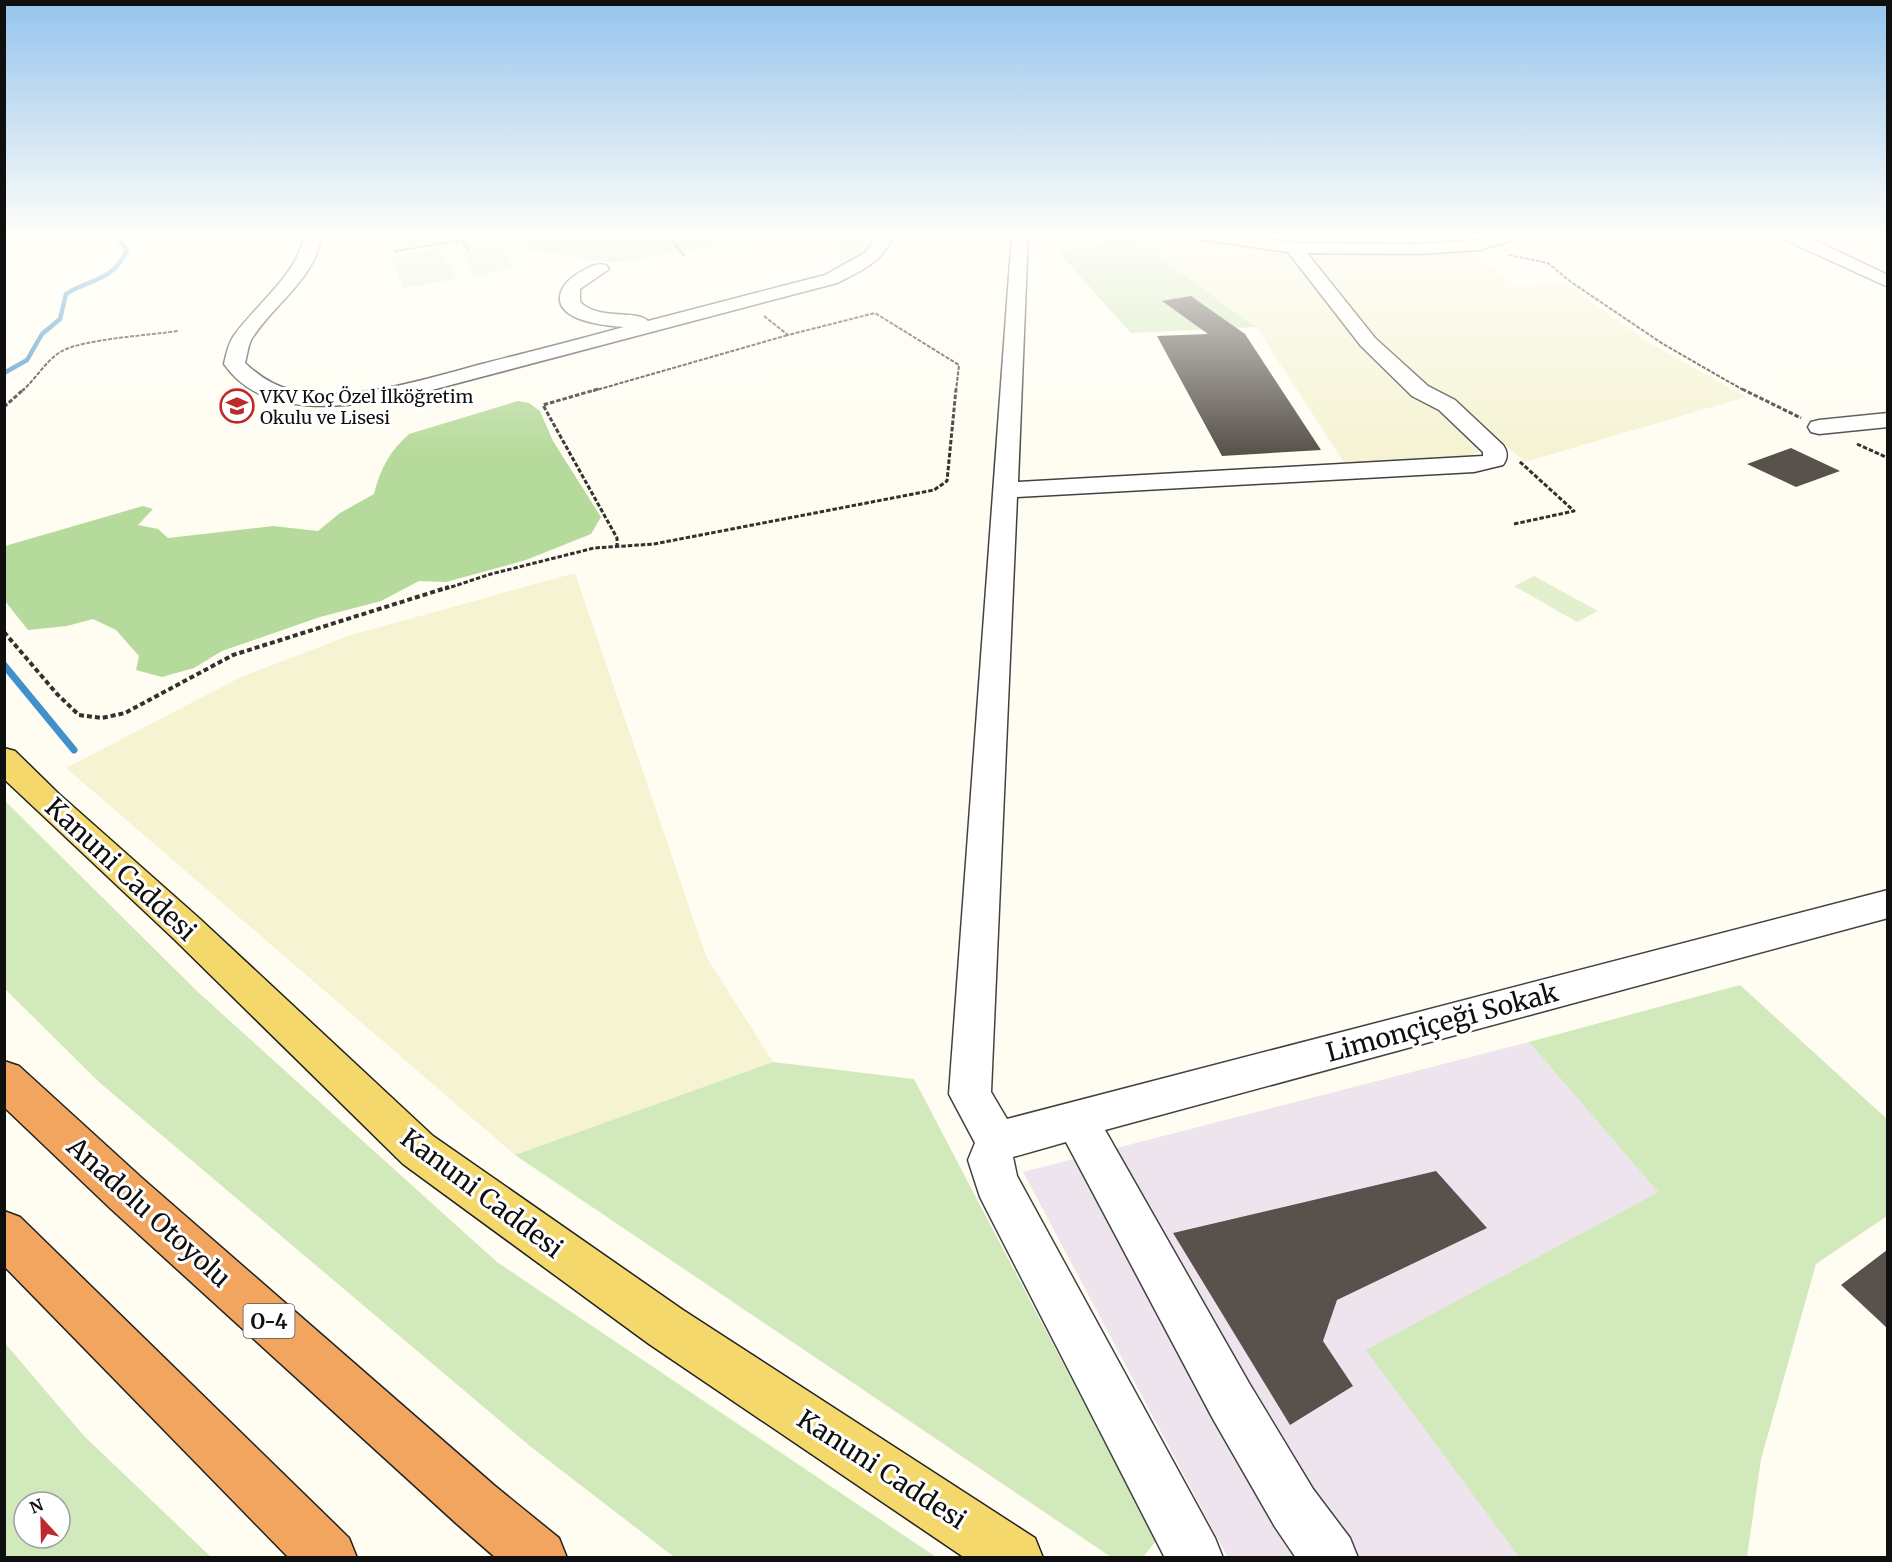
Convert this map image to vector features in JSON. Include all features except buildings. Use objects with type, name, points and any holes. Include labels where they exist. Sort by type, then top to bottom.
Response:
[{"type":"highway","name":"Anadolu Otoyolu","points":[[4,1079],[127,1194],[476,1505],[539,1557]]},
{"type":"highway","points":[[4,1233],[329,1557]]},
{"type":"main road","name":"Kanuni Caddesi","points":[[4,759],[418,1150],[666,1328],[1016,1557]]},
{"type":"street","points":[[268,307],[241,340],[234,364],[245,377],[272,390],[303,399],[356,398],[409,390],[728,307]]},
{"type":"street","points":[[573,307],[585,314],[610,321],[667,323]]},
{"type":"street","points":[[1016,307],[970,1094],[997,1142],[990,1160],[996,1182],[1195,1557]]},
{"type":"street","points":[[1340,307],[1368,342],[1420,391],[1447,405],[1495,450],[1495,460]]},
{"type":"street","points":[[1819,427],[1887,420]]},
{"type":"street","points":[[1005,490],[1283,477],[1519,460]]},
{"type":"street","name":"Limonçiçeği Sokak","points":[[997,1142],[1076,1119],[1887,904]]},
{"type":"street","points":[[1076,1119],[1231,1401],[1294,1508],[1330,1557]]},
{"type":"path","points":[[753,307],[788,335]]},
{"type":"path","points":[[1608,307],[1662,344],[1761,400],[1887,458]]},
{"type":"path","points":[[4,633],[79,716],[102,718],[125,713],[233,656],[491,574],[594,548],[617,547],[654,544],[934,490],[947,481],[959,365],[875,313],[788,335],[543,405],[617,538],[617,547]]},
{"type":"path","points":[[4,407],[62,351],[79,345],[178,331]]},
{"type":"shaded area","points":[[1228,307],[1343,307],[1440,407],[1479,451],[1466,458],[1347,467],[1256,327]]},
{"type":"shaded area","points":[[1348,307],[1598,307],[1650,343],[1746,397],[1525,462],[1460,404],[1431,391],[1377,342]]},
{"type":"shaded area","points":[[575,573],[706,956],[773,1062],[515,1155],[66,768],[241,677],[348,636]]},
{"type":"shaded area","points":[[1529,1042],[1658,1192],[1367,1350],[1519,1557],[1228,1558],[1023,1172]]},
{"type":"green space","points":[[1107,307],[1228,307],[1256,327],[1131,333]]},
{"type":"green space","points":[[518,401],[529,403],[540,411],[553,441],[601,517],[591,534],[526,560],[446,582],[419,581],[381,601],[320,617],[222,651],[194,668],[162,677],[136,670],[139,656],[116,630],[93,619],[67,626],[28,630],[5,601],[5,546],[143,506],[153,509],[138,525],[158,529],[168,538],[273,526],[318,531],[340,513],[374,494],[379,476],[387,461],[396,447],[409,434]]},
{"type":"green space","points":[[1534,576],[1598,611],[1577,622],[1514,586]]},
{"type":"green space","points":[[5,801],[199,993],[497,1262],[936,1557],[674,1557],[531,1447],[100,1083],[5,989]]},
{"type":"green space","points":[[1740,985],[1887,1119],[1887,1216],[1816,1264],[1761,1459],[1747,1557],[1519,1557],[1366,1350],[1658,1192],[1529,1042]]},
{"type":"green space","points":[[773,1062],[914,1079],[1156,1541],[1143,1557],[1111,1557],[515,1155]]},
{"type":"green space","points":[[4,1342],[84,1436],[211,1557],[5,1557]]},
{"type":"waterway","points":[[4,373],[27,360],[42,334],[60,319],[63,307]]},
{"type":"waterway","points":[[4,665],[74,750]]},
{"type":"place","name":"VKV Koç Özel İlköğretim Okulu ve Lisesi","points":[[237,406]]}]
